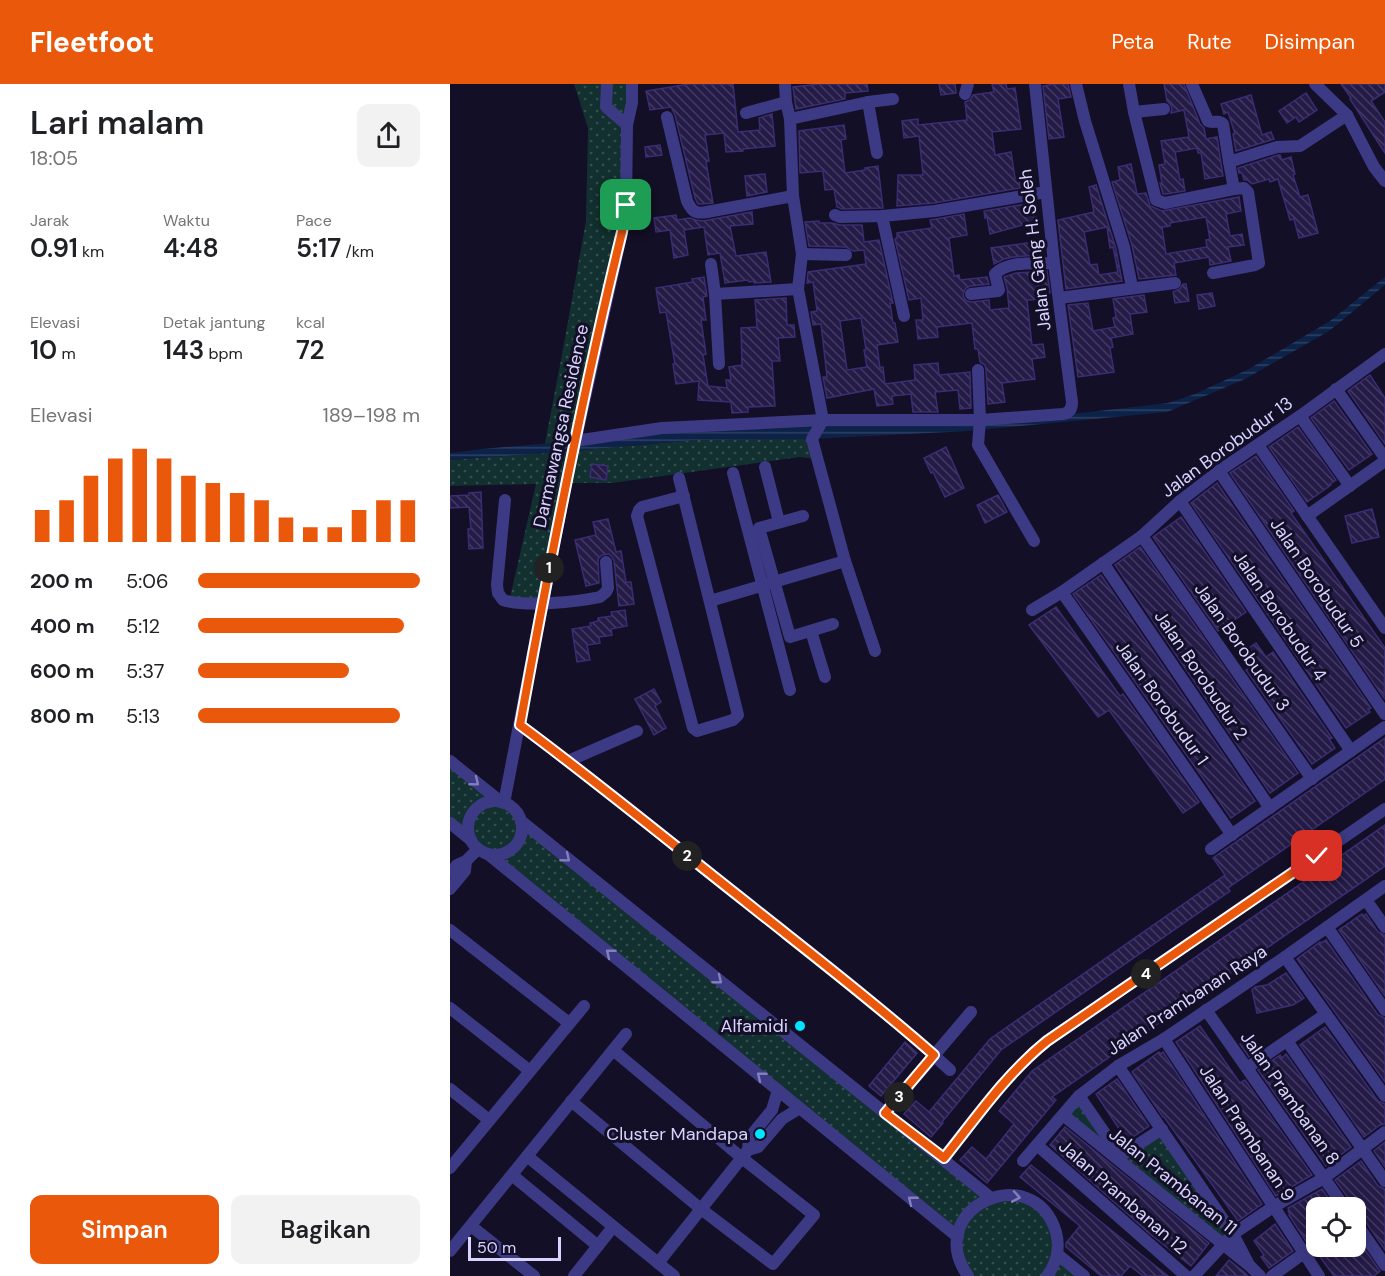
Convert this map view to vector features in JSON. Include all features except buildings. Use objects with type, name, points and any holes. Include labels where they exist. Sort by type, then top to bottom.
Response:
[{"type":"street","points":[[607,84],[606,107],[627,125]]},
{"type":"street","name":"Darmawangsa Residence","points":[[502,803],[520,725],[575,441],[622,232],[626,205],[627,125],[632,103],[632,84]]},
{"type":"street","points":[[785,84],[790,119],[793,196],[802,254],[798,289],[823,420],[812,439],[845,561],[875,651]]},
{"type":"street","name":"Jalan Gang H. Soleh","points":[[980,420],[1065,414],[1072,406],[1035,84]]},
{"type":"street","points":[[1076,84],[1085,121],[1124,247],[1132,287]]},
{"type":"street","points":[[1129,84],[1156,200],[1165,203],[1244,188],[1248,192],[1259,263],[1213,273]]},
{"type":"street","points":[[1192,84],[1208,121],[1220,121],[1223,124],[1234,189]]},
{"type":"street","points":[[1319,85],[1347,115],[1374,167],[1385,181]]},
{"type":"street","points":[[790,119],[868,102],[893,99]]},
{"type":"street","points":[[746,113],[786,102]]},
{"type":"street","points":[[868,102],[877,153]]},
{"type":"street","points":[[1134,112],[1164,109]]},
{"type":"street","points":[[1229,162],[1278,147],[1300,146],[1347,115]]},
{"type":"street","points":[[667,117],[687,201],[696,213],[793,196]]},
{"type":"street","points":[[835,215],[840,218],[935,211],[1046,192]]},
{"type":"street","points":[[882,216],[904,316]]},
{"type":"street","points":[[802,254],[846,255]]},
{"type":"street","points":[[971,294],[997,292],[999,290],[995,274],[1003,268],[1013,265],[1054,263]]},
{"type":"street","points":[[711,264],[719,364]]},
{"type":"street","points":[[1059,298],[1175,283]]},
{"type":"street","points":[[715,294],[798,289]]},
{"type":"street","points":[[1381,358],[1385,372]]},
{"type":"street","name":"Jalan Borobudur 13","points":[[1032,610],[1062,592],[1142,536],[1180,501],[1219,471],[1381,358]]},
{"type":"street","points":[[978,370],[980,420],[978,445],[1034,541]]},
{"type":"street","points":[[1307,516],[1385,460],[1336,389]]},
{"type":"street","points":[[1300,416],[1350,486]]},
{"type":"street","points":[[575,441],[662,428],[823,420],[980,420]]},
{"type":"street","points":[[1258,445],[1383,621]]},
{"type":"street","points":[[765,466],[779,522]]},
{"type":"street","name":"Jalan Borobudur 5","points":[[1219,471],[1385,714]]},
{"type":"street","points":[[733,473],[768,584],[790,637],[833,624]]},
{"type":"street","points":[[679,478],[684,496],[738,715],[734,720],[697,731],[693,728],[637,516],[637,512],[642,507],[684,496]]},
{"type":"street","points":[[505,500],[497,590],[500,597],[506,601],[542,604],[604,595],[608,588],[606,562]]},
{"type":"street","name":"Jalan Borobudur 4","points":[[1180,501],[1351,751]]},
{"type":"street","points":[[790,690],[759,528],[803,516]]},
{"type":"street","name":"Jalan Borobudur 3","points":[[1142,536],[1312,778]]},
{"type":"street","points":[[710,601],[845,561]]},
{"type":"street","name":"Jalan Borobudur 2","points":[[1103,563],[1270,808]]},
{"type":"street","name":"Jalan Borobudur 1","points":[[1062,592],[1232,835]]},
{"type":"street","points":[[811,631],[825,677]]},
{"type":"street","points":[[520,725],[890,1016],[950,1070]]},
{"type":"street","points":[[1211,849],[1385,727]]},
{"type":"street","points":[[568,761],[637,731]]},
{"type":"street","points":[[450,761],[502,803],[513,809],[521,821],[991,1198]]},
{"type":"street","points":[[502,803],[487,802],[472,814],[468,827],[479,848],[499,855],[513,849],[520,836],[521,821]]},
{"type":"street","points":[[944,1158],[1015,1071],[1047,1041],[1385,809]]},
{"type":"street","points":[[450,823],[958,1236]]},
{"type":"street","points":[[450,873],[479,848]]},
{"type":"street","points":[[450,889],[465,871],[466,861]]},
{"type":"street","name":"Jalan Prambanan Raya","points":[[1023,1161],[1079,1096],[1118,1066],[1164,1039],[1385,886]]},
{"type":"street","points":[[1366,900],[1385,927]]},
{"type":"street","points":[[1327,927],[1385,1010]]},
{"type":"street","points":[[450,930],[569,1023]]},
{"type":"street","points":[[1285,957],[1385,1096]]},
{"type":"street","points":[[450,1168],[584,1006]]},
{"type":"street","points":[[450,1008],[530,1071]]},
{"type":"street","name":"Jalan Prambanan 8","points":[[1206,1010],[1337,1197]]},
{"type":"street","points":[[885,1113],[971,1012]]},
{"type":"street","points":[[1247,1068],[1326,1014]]},
{"type":"street","points":[[450,1251],[626,1034]]},
{"type":"street","name":"Jalan Prambanan 9","points":[[1164,1039],[1319,1276]]},
{"type":"street","points":[[1287,1041],[1385,1181]]},
{"type":"street","points":[[571,1101],[701,1209],[773,1264],[816,1212],[612,1050]]},
{"type":"street","points":[[1118,1066],[1233,1234],[1250,1266]]},
{"type":"street","points":[[450,1089],[489,1120]]},
{"type":"street","points":[[745,1154],[749,1138],[772,1110],[778,1090]]},
{"type":"street","points":[[1079,1096],[1118,1157],[1162,1129]]},
{"type":"street","points":[[658,1263],[745,1154],[758,1147],[782,1119],[800,1108]]},
{"type":"street","points":[[772,1110],[782,1119]]},
{"type":"street","name":"Jalan Prambanan 11","points":[[1063,1115],[1118,1157],[1260,1276]]},
{"type":"street","points":[[1194,1276],[1233,1234],[1273,1207],[1324,1178],[1385,1132]]},
{"type":"street","name":"Jalan Prambanan 12","points":[[1037,1145],[1186,1276]]},
{"type":"street","points":[[527,1156],[674,1276]]},
{"type":"street","points":[[512,1175],[598,1246]]},
{"type":"street","points":[[968,1276],[958,1256],[960,1228],[975,1206],[991,1198],[1010,1195],[1028,1199],[1036,1204],[1050,1218],[1054,1226],[1057,1235],[1057,1254],[1055,1264],[1047,1276]]},
{"type":"street","points":[[471,1226],[534,1276]]},
{"type":"street","points":[[574,1276],[613,1227]]},
{"type":"street","points":[[1366,1237],[1385,1265]]},
{"type":"street","points":[[1272,1276],[1304,1253]]},
{"type":"street","points":[[1057,1254],[1084,1276]]},
{"type":"green space","points":[[574,84],[632,84],[626,205],[573,451],[695,440],[812,439],[816,459],[800,457],[612,483],[566,483],[542,601],[509,602],[536,484],[450,486],[450,460],[543,453],[586,221],[588,128]]},
{"type":"green space","points":[[450,761],[513,809],[521,821],[990,1197],[1000,1195],[1043,1210],[1057,1254],[1084,1276],[968,1276],[958,1236],[478,849],[450,823]]},
{"type":"green space","points":[[1079,1096],[1120,1155],[1162,1129],[1250,1266],[1063,1115]]},
{"type":"water","points":[[1385,277],[1385,285],[1329,331],[1245,379],[1167,412],[968,431],[812,439],[695,440],[450,460],[450,453],[575,441],[662,428],[980,420],[1081,413],[1168,403],[1195,394],[1249,369],[1330,321]]},
{"type":"place","name":"Alfamidi","points":[[800,1026]]},
{"type":"place","name":"Cluster Mandapa","points":[[760,1134]]},
{"type":"route","points":[[626,205],[566,483],[520,725],[825,964],[934,1055],[885,1113],[944,1158],[1015,1071],[1047,1041],[1317,856]]}]
